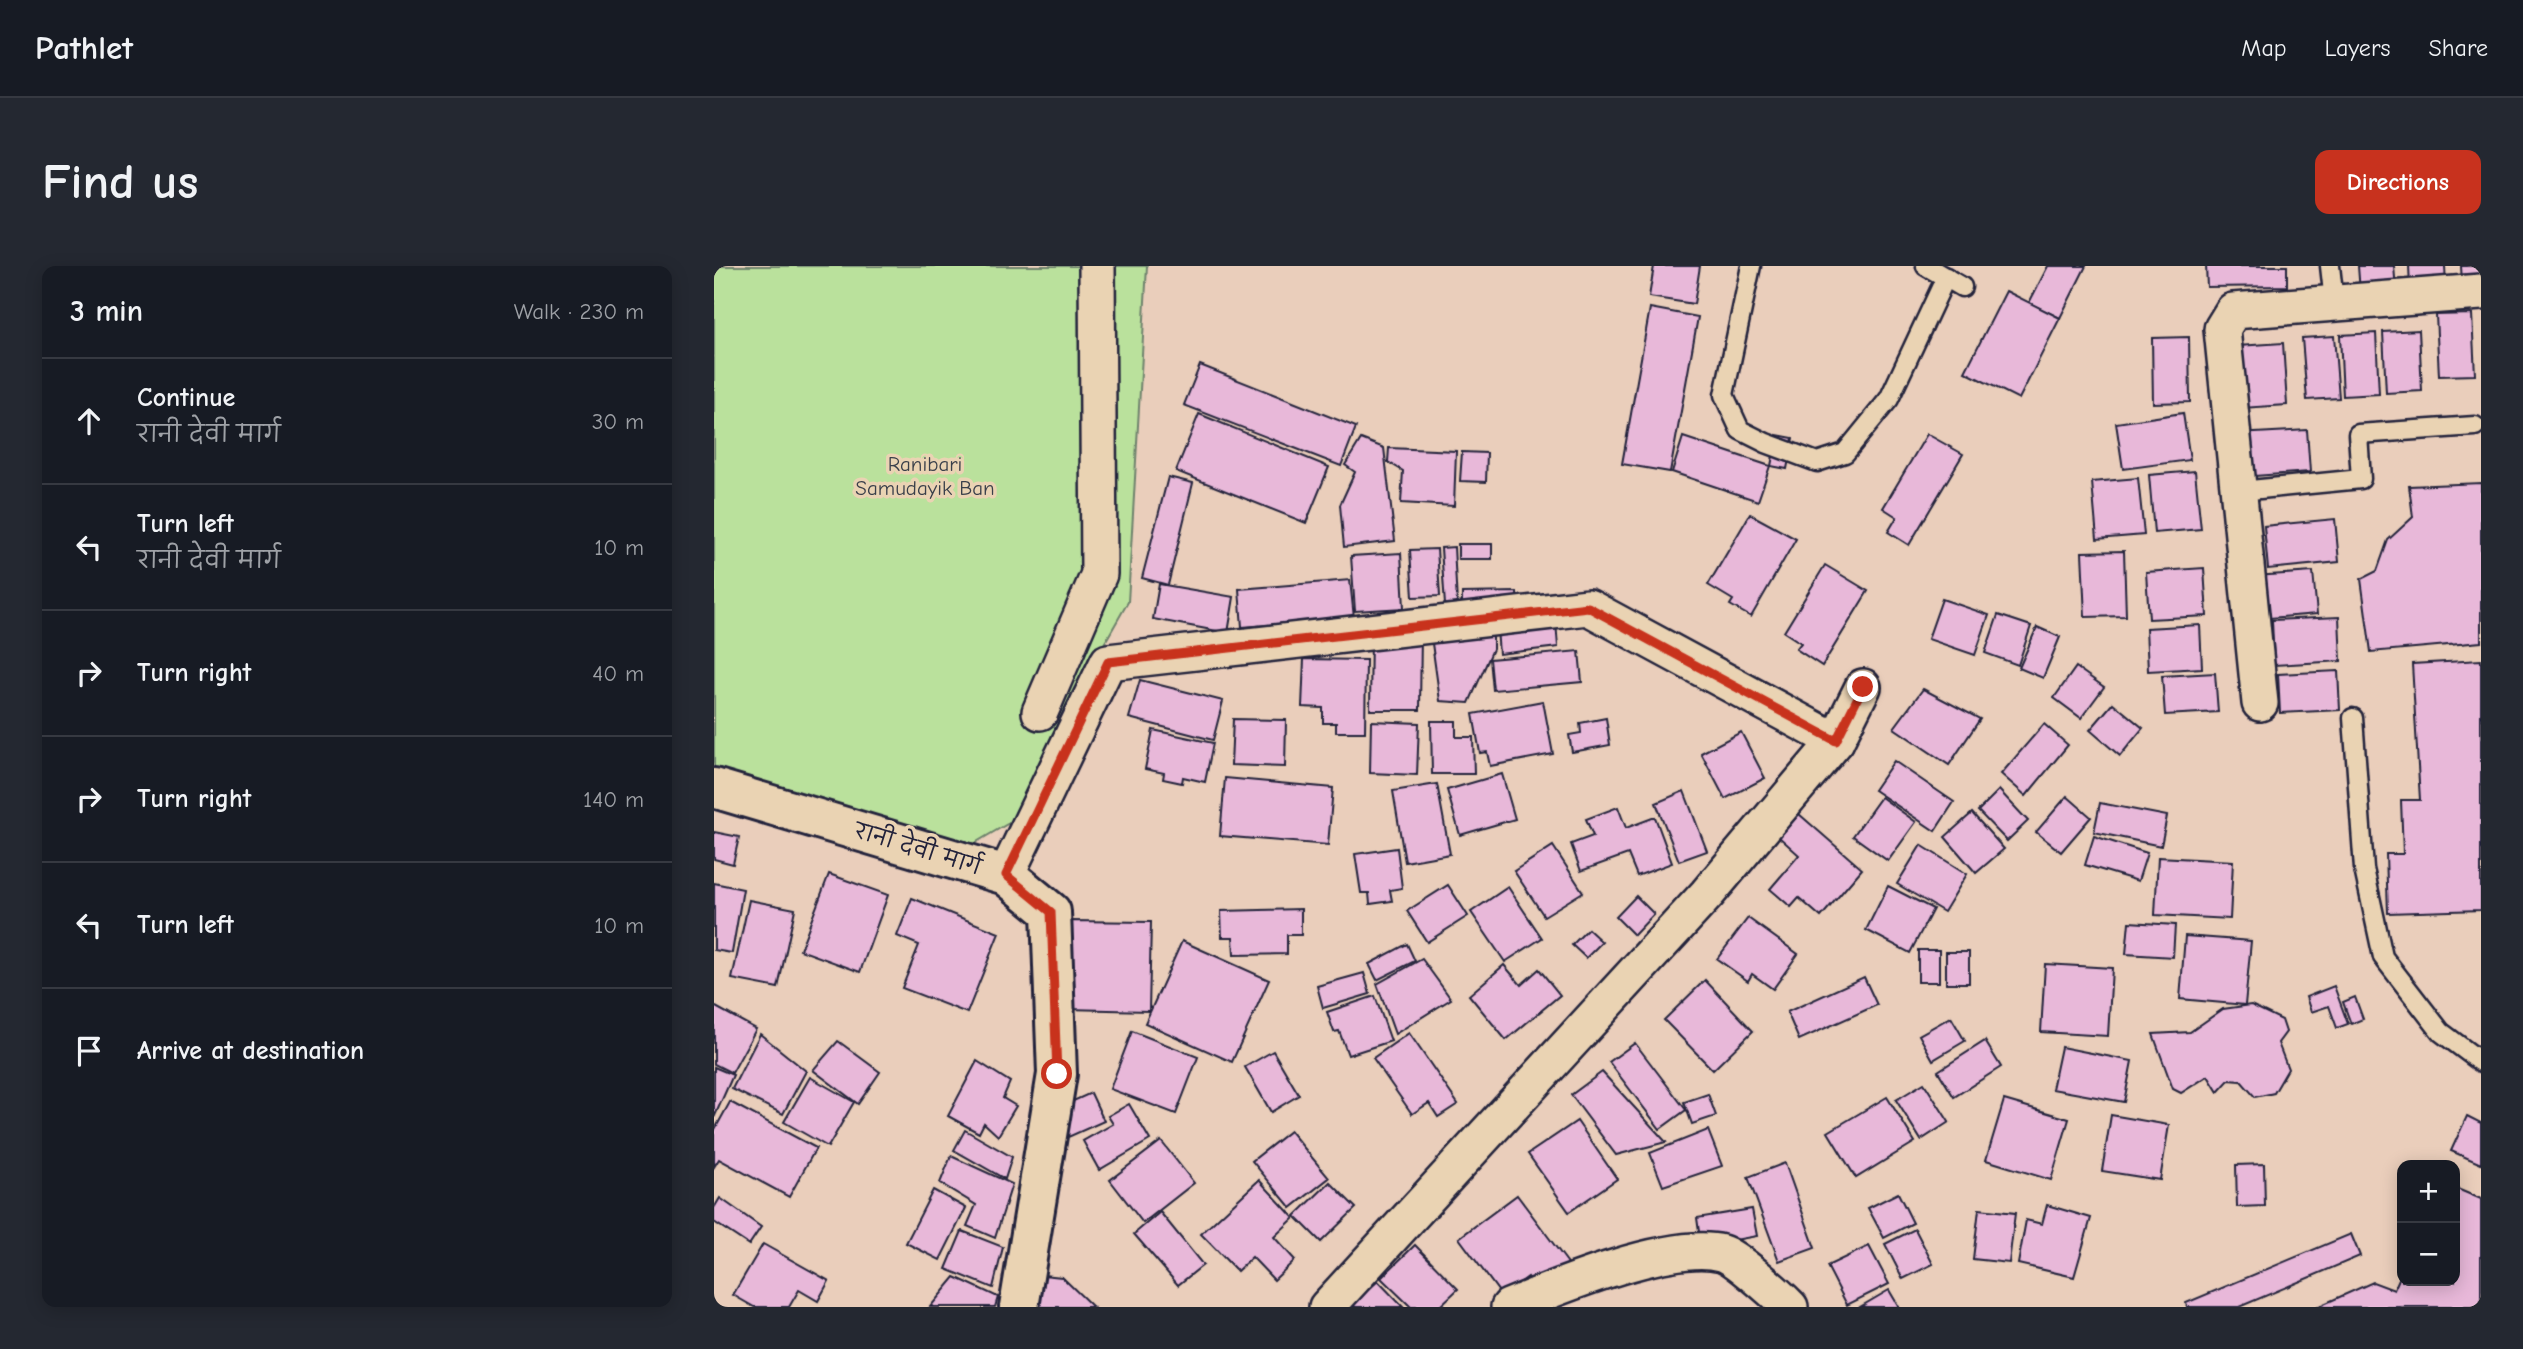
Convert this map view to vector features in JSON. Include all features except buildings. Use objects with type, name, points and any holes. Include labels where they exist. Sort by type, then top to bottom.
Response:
[{"type":"street","points":[[1040,712],[1099,574],[1097,266]]},
{"type":"street","points":[[2260,703],[2222,329],[2233,311],[2481,292]]},
{"type":"street","points":[[1006,875],[1108,662],[1588,607],[1836,741]]},
{"type":"street","points":[[1327,1307],[1707,894],[1836,741],[1863,687]]},
{"type":"street","name":"रानी देवी मार्ग","points":[[715,792],[1006,875],[1051,912],[1057,1074],[1019,1307]]},
{"type":"street","points":[[1509,1307],[1570,1295],[1656,1256],[1691,1252],[1724,1254],[1790,1307]]},
{"type":"lane","points":[[1751,266],[1724,395],[1740,430],[1817,462],[1845,453],[1889,399],[1946,277]]},
{"type":"lane","points":[[1926,266],[1962,287]]},
{"type":"lane","points":[[2330,266],[2334,302]]},
{"type":"lane","points":[[2240,491],[2361,479],[2358,434],[2475,426]]},
{"type":"lane","points":[[2353,718],[2364,869],[2383,957],[2441,1032],[2481,1062]]},
{"type":"green space","name":"Ranibari Samudayik Ban","points":[[714,266],[1147,266],[1128,602],[1064,714],[1014,820],[956,854],[714,768]]},
{"type":"route","points":[[1057,1074],[1051,912],[1006,875],[1108,662],[1588,607],[1836,741],[1863,687]]}]
